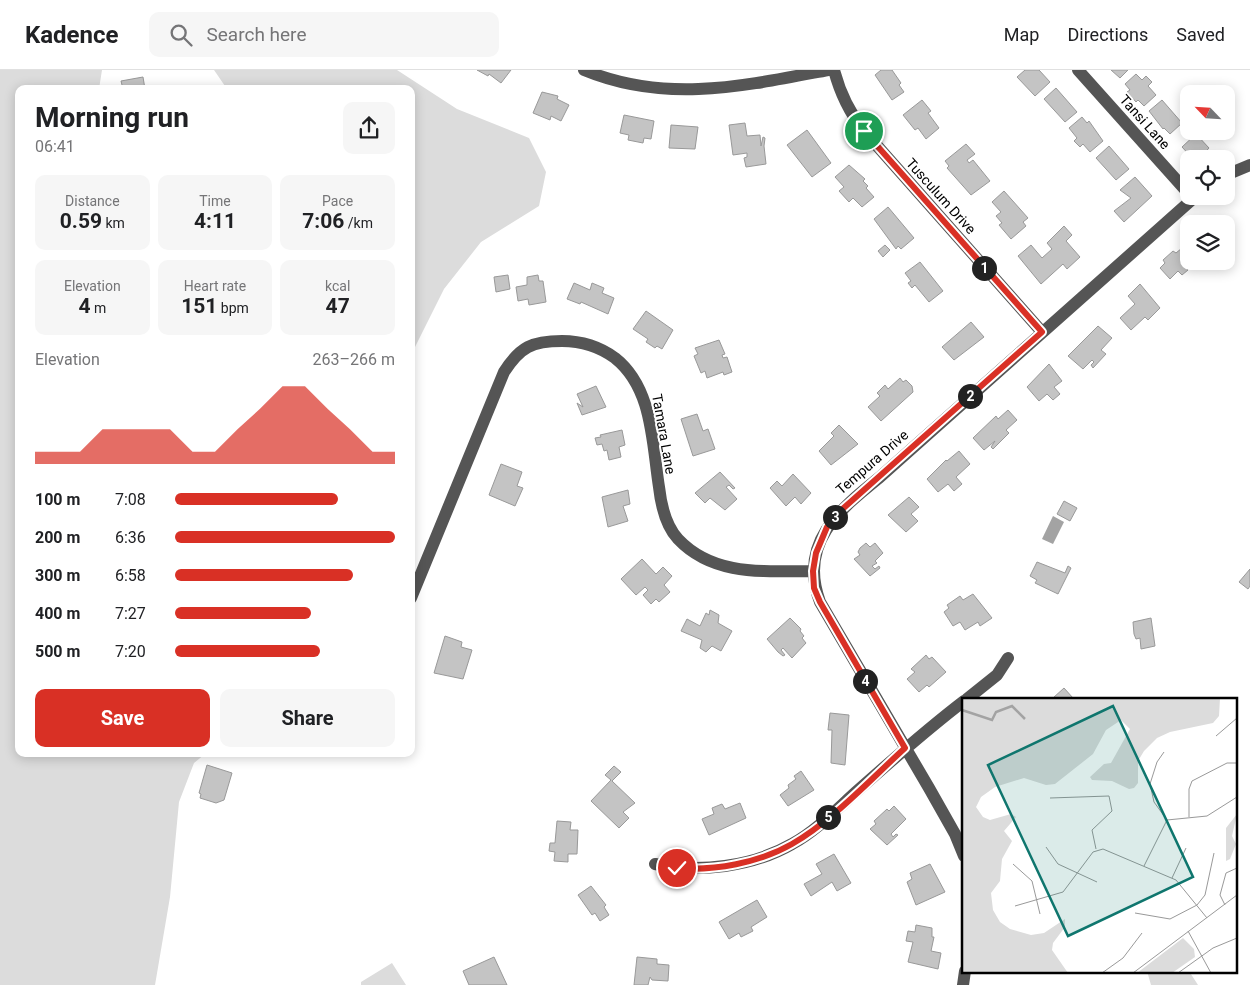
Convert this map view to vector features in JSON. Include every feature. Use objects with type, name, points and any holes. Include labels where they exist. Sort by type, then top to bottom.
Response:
[{"type":"street","points":[[584,70],[623,83],[688,91],[763,82],[828,70]]},
{"type":"street","name":"Tusculum Drive","points":[[834,70],[845,103],[864,131],[1042,332]]},
{"type":"street","name":"Tansi Lane","points":[[1078,70],[1180,183]]},
{"type":"street","points":[[1235,171],[1250,165]]},
{"type":"street","name":"Tempura Drive","points":[[962,851],[955,834],[820,602],[814,588],[813,571],[820,540],[844,506],[880,477],[1182,205]]},
{"type":"street","name":"Tamara Lane","points":[[415,588],[504,372],[514,357],[530,344],[550,341],[587,344],[608,352],[626,367],[638,382],[649,420],[662,509],[669,527],[686,547],[699,557],[724,568],[813,571]]},
{"type":"street","points":[[968,698],[997,676],[1008,658]]},
{"type":"street","points":[[655,864],[685,869],[735,864],[791,845],[812,830],[905,748],[962,703]]},
{"type":"street","points":[[963,985],[965,972]]},
{"type":"shaded area","points":[[0,70],[102,70],[100,85],[15,85],[15,757],[201,757],[194,763],[179,802],[170,897],[155,985],[0,985]]},
{"type":"shaded area","points":[[214,70],[397,70],[457,109],[529,138],[546,172],[539,206],[481,242],[444,289],[415,347],[415,85],[224,85]]},
{"type":"shaded area","points":[[1053,516],[1064,522],[1053,544],[1042,539]]},
{"type":"shaded area","points":[[392,963],[406,985],[361,985],[361,982]]},
{"type":"shaded area","points":[[1147,972],[1190,972],[1198,985],[1151,985]]},
{"type":"building","points":[[477,70],[511,70],[501,83],[489,74],[488,76]]},
{"type":"building","points":[[881,70],[892,70],[901,83],[899,85],[904,92],[892,100],[875,75]]},
{"type":"building","points":[[1025,70],[1039,70],[1050,82],[1035,96],[1017,77]]},
{"type":"building","points":[[1111,70],[1128,70],[1120,78]]},
{"type":"building","points":[[1136,74],[1142,80],[1146,76],[1152,82],[1148,86],[1156,95],[1144,106],[1138,100],[1136,102],[1127,92],[1130,90],[1125,84]]},
{"type":"building","points":[[143,77],[144,85],[122,85],[121,81]]},
{"type":"building","points":[[1056,88],[1077,112],[1065,122],[1044,99]]},
{"type":"building","points":[[542,92],[558,96],[557,99],[569,105],[561,121],[551,116],[550,120],[533,113]]},
{"type":"building","points":[[922,100],[931,111],[928,113],[939,128],[926,139],[918,128],[915,130],[903,115]]},
{"type":"building","points":[[1162,100],[1180,121],[1180,125],[1170,134],[1163,129],[1149,111]]},
{"type":"building","points":[[624,115],[654,121],[651,139],[644,138],[643,143],[628,140],[629,135],[620,133]]},
{"type":"building","points":[[1082,117],[1087,123],[1089,121],[1103,141],[1090,152],[1083,144],[1080,147],[1074,141],[1077,138],[1069,128]]},
{"type":"building","points":[[745,123],[747,136],[760,135],[761,146],[763,137],[765,138],[766,164],[746,167],[744,158],[747,157],[747,153],[733,155],[729,125]]},
{"type":"building","points":[[671,125],[698,127],[695,149],[669,148]]},
{"type":"building","points":[[807,130],[831,163],[812,177],[787,145]]},
{"type":"building","points":[[1190,140],[1202,140],[1209,148],[1207,150],[1185,150],[1182,147]]},
{"type":"building","points":[[966,144],[975,154],[967,160],[969,163],[973,160],[990,181],[971,195],[947,168],[949,166],[945,161]]},
{"type":"building","points":[[1109,146],[1129,169],[1116,180],[1096,158]]},
{"type":"building","points":[[849,165],[865,179],[863,181],[868,186],[866,188],[874,197],[862,207],[853,198],[849,202],[839,191],[844,187],[835,177]]},
{"type":"building","points":[[1135,177],[1152,196],[1124,222],[1114,211],[1131,198],[1120,190]]},
{"type":"building","points":[[1004,191],[1028,218],[1023,222],[1026,226],[1011,239],[999,225],[1002,223],[996,216],[1001,212],[992,202]]},
{"type":"building","points":[[888,207],[914,238],[901,249],[898,246],[896,249],[874,219]]},
{"type":"building","points":[[1064,226],[1072,235],[1066,241],[1080,257],[1067,269],[1063,264],[1041,284],[1018,256],[1031,245],[1042,258],[1052,249],[1047,243]]},
{"type":"building","points":[[885,245],[890,250],[883,257],[878,251]]},
{"type":"building","points":[[1180,250],[1180,270],[1188,270],[1182,275],[1178,271],[1170,279],[1160,268],[1165,263],[1163,260],[1173,251],[1176,253]]},
{"type":"building","points":[[920,262],[943,291],[929,302],[915,285],[912,288],[908,283],[911,281],[905,273]]},
{"type":"building","points":[[508,275],[510,289],[496,292],[494,277]]},
{"type":"building","points":[[538,275],[539,281],[543,281],[546,302],[529,305],[528,299],[518,301],[516,287],[527,285],[527,277]]},
{"type":"building","points":[[574,283],[590,290],[592,283],[604,288],[602,293],[614,298],[608,314],[581,302],[580,304],[567,299]]},
{"type":"building","points":[[1140,284],[1160,308],[1148,320],[1145,317],[1131,330],[1120,318],[1135,304],[1128,296]]},
{"type":"building","points":[[646,311],[673,330],[662,349],[657,346],[655,348],[646,342],[648,339],[633,329]]},
{"type":"building","points":[[971,322],[984,337],[954,360],[942,347]]},
{"type":"building","points":[[1098,326],[1112,338],[1101,350],[1106,354],[1093,368],[1091,365],[1094,362],[1092,360],[1083,369],[1068,356]]},
{"type":"building","points":[[719,340],[725,354],[722,355],[723,358],[727,357],[732,372],[724,375],[723,372],[707,378],[705,371],[701,373],[694,356],[698,354],[695,348]]},
{"type":"building","points":[[1049,364],[1062,381],[1054,387],[1060,394],[1053,400],[1047,394],[1039,401],[1027,387]]},
{"type":"building","points":[[900,378],[903,382],[906,380],[912,386],[913,392],[881,421],[868,407],[880,396],[877,393],[885,385],[888,389]]},
{"type":"building","points":[[596,386],[606,407],[582,415],[577,403],[583,407],[577,394]]},
{"type":"building","points":[[1008,410],[1017,420],[1006,430],[1009,433],[993,449],[991,447],[995,441],[984,450],[973,438],[996,416],[998,419]]},
{"type":"building","points":[[697,414],[703,431],[708,429],[715,449],[693,456],[681,419]]},
{"type":"building","points":[[839,425],[858,444],[831,465],[819,451],[834,436],[831,433]]},
{"type":"building","points":[[622,430],[625,445],[619,447],[621,457],[609,460],[607,450],[604,451],[602,444],[597,445],[595,438]]},
{"type":"building","points":[[959,451],[970,464],[956,477],[962,484],[954,491],[948,484],[938,492],[927,479],[946,460]]},
{"type":"building","points":[[501,464],[522,472],[517,486],[523,488],[515,506],[489,495]]},
{"type":"building","points":[[720,472],[735,488],[733,489],[729,485],[726,487],[737,499],[725,510],[710,498],[705,503],[695,493]]},
{"type":"building","points":[[793,474],[811,493],[801,504],[795,497],[786,506],[770,488],[777,481],[782,486]]},
{"type":"building","points":[[628,490],[630,504],[623,506],[628,521],[608,527],[602,497]]},
{"type":"building","points":[[909,497],[919,507],[911,514],[918,521],[906,532],[888,515]]},
{"type":"building","points":[[1064,501],[1077,508],[1070,521],[1057,514]]},
{"type":"building","points":[[866,543],[870,547],[875,543],[883,553],[875,561],[877,563],[872,566],[875,569],[879,566],[880,568],[870,576],[854,559],[860,555],[858,552],[860,548]]},
{"type":"building","points":[[642,559],[656,574],[663,567],[672,576],[664,585],[670,592],[659,602],[656,599],[651,604],[643,595],[648,590],[645,587],[636,595],[621,579]]},
{"type":"building","points":[[1037,562],[1065,573],[1068,566],[1071,568],[1058,594],[1035,583],[1037,580],[1030,576]]},
{"type":"building","points":[[1250,569],[1250,586],[1248,589],[1239,582]]},
{"type":"building","points":[[973,594],[992,618],[980,626],[978,622],[965,630],[960,622],[953,626],[944,612],[949,608],[947,605],[960,596],[963,600]]},
{"type":"building","points":[[710,610],[719,615],[718,623],[732,631],[721,651],[712,646],[706,652],[700,648],[702,640],[681,631],[687,619],[700,626],[706,613],[709,615]]},
{"type":"building","points":[[790,618],[801,629],[800,631],[804,636],[802,638],[806,643],[792,658],[783,648],[781,650],[785,655],[783,656],[767,639]]},
{"type":"building","points":[[1151,618],[1155,646],[1141,649],[1140,638],[1136,639],[1134,634],[1133,622]]},
{"type":"building","points":[[445,636],[462,642],[461,647],[472,650],[463,679],[434,673]]},
{"type":"building","points":[[926,655],[929,659],[932,657],[946,672],[929,687],[927,685],[919,692],[907,679],[915,672],[911,669]]},
{"type":"building","points":[[1064,688],[1073,698],[1053,698]]},
{"type":"building","points":[[830,713],[849,715],[845,765],[831,763],[832,730],[828,730]]},
{"type":"building","points":[[207,765],[232,773],[224,800],[216,803],[200,798],[201,794],[199,793]]},
{"type":"building","points":[[614,766],[621,772],[612,781],[635,803],[623,812],[629,818],[619,828],[591,801],[611,780],[605,775]]},
{"type":"building","points":[[801,771],[814,790],[788,806],[780,795],[789,788],[788,785],[796,779],[794,776]]},
{"type":"building","points":[[740,803],[746,818],[709,835],[702,819],[714,814],[712,808],[722,804],[725,809]]},
{"type":"building","points":[[894,806],[906,819],[891,834],[893,837],[896,834],[898,835],[887,845],[870,829],[876,824],[874,821],[887,809],[889,811]]},
{"type":"building","points":[[557,821],[571,822],[570,830],[578,830],[577,854],[568,854],[568,862],[554,861],[555,852],[549,851],[550,843],[555,843]]},
{"type":"building","points":[[834,854],[851,883],[837,891],[832,882],[811,896],[804,884],[822,874],[816,864]]},
{"type":"building","points":[[930,864],[945,892],[916,905],[907,882],[912,879],[910,873]]},
{"type":"building","points":[[591,886],[606,905],[604,907],[609,915],[600,921],[595,913],[592,915],[578,895]]},
{"type":"building","points":[[757,900],[767,917],[751,927],[753,931],[741,937],[739,933],[729,939],[719,922]]},
{"type":"building","points":[[916,925],[932,928],[932,937],[934,937],[931,951],[941,953],[938,969],[908,962],[913,942],[906,941],[908,931],[915,932]]},
{"type":"building","points":[[494,957],[507,985],[469,985],[463,971]]},
{"type":"building","points":[[637,957],[657,959],[657,964],[669,965],[668,981],[652,980],[650,977],[648,985],[634,985]]},
{"type":"route","points":[[677,868],[685,869],[735,864],[765,856],[791,845],[812,830],[905,748],[841,641],[814,588],[813,571],[820,540],[827,527],[844,506],[880,477],[934,426],[979,389],[1042,332],[864,131]]}]
